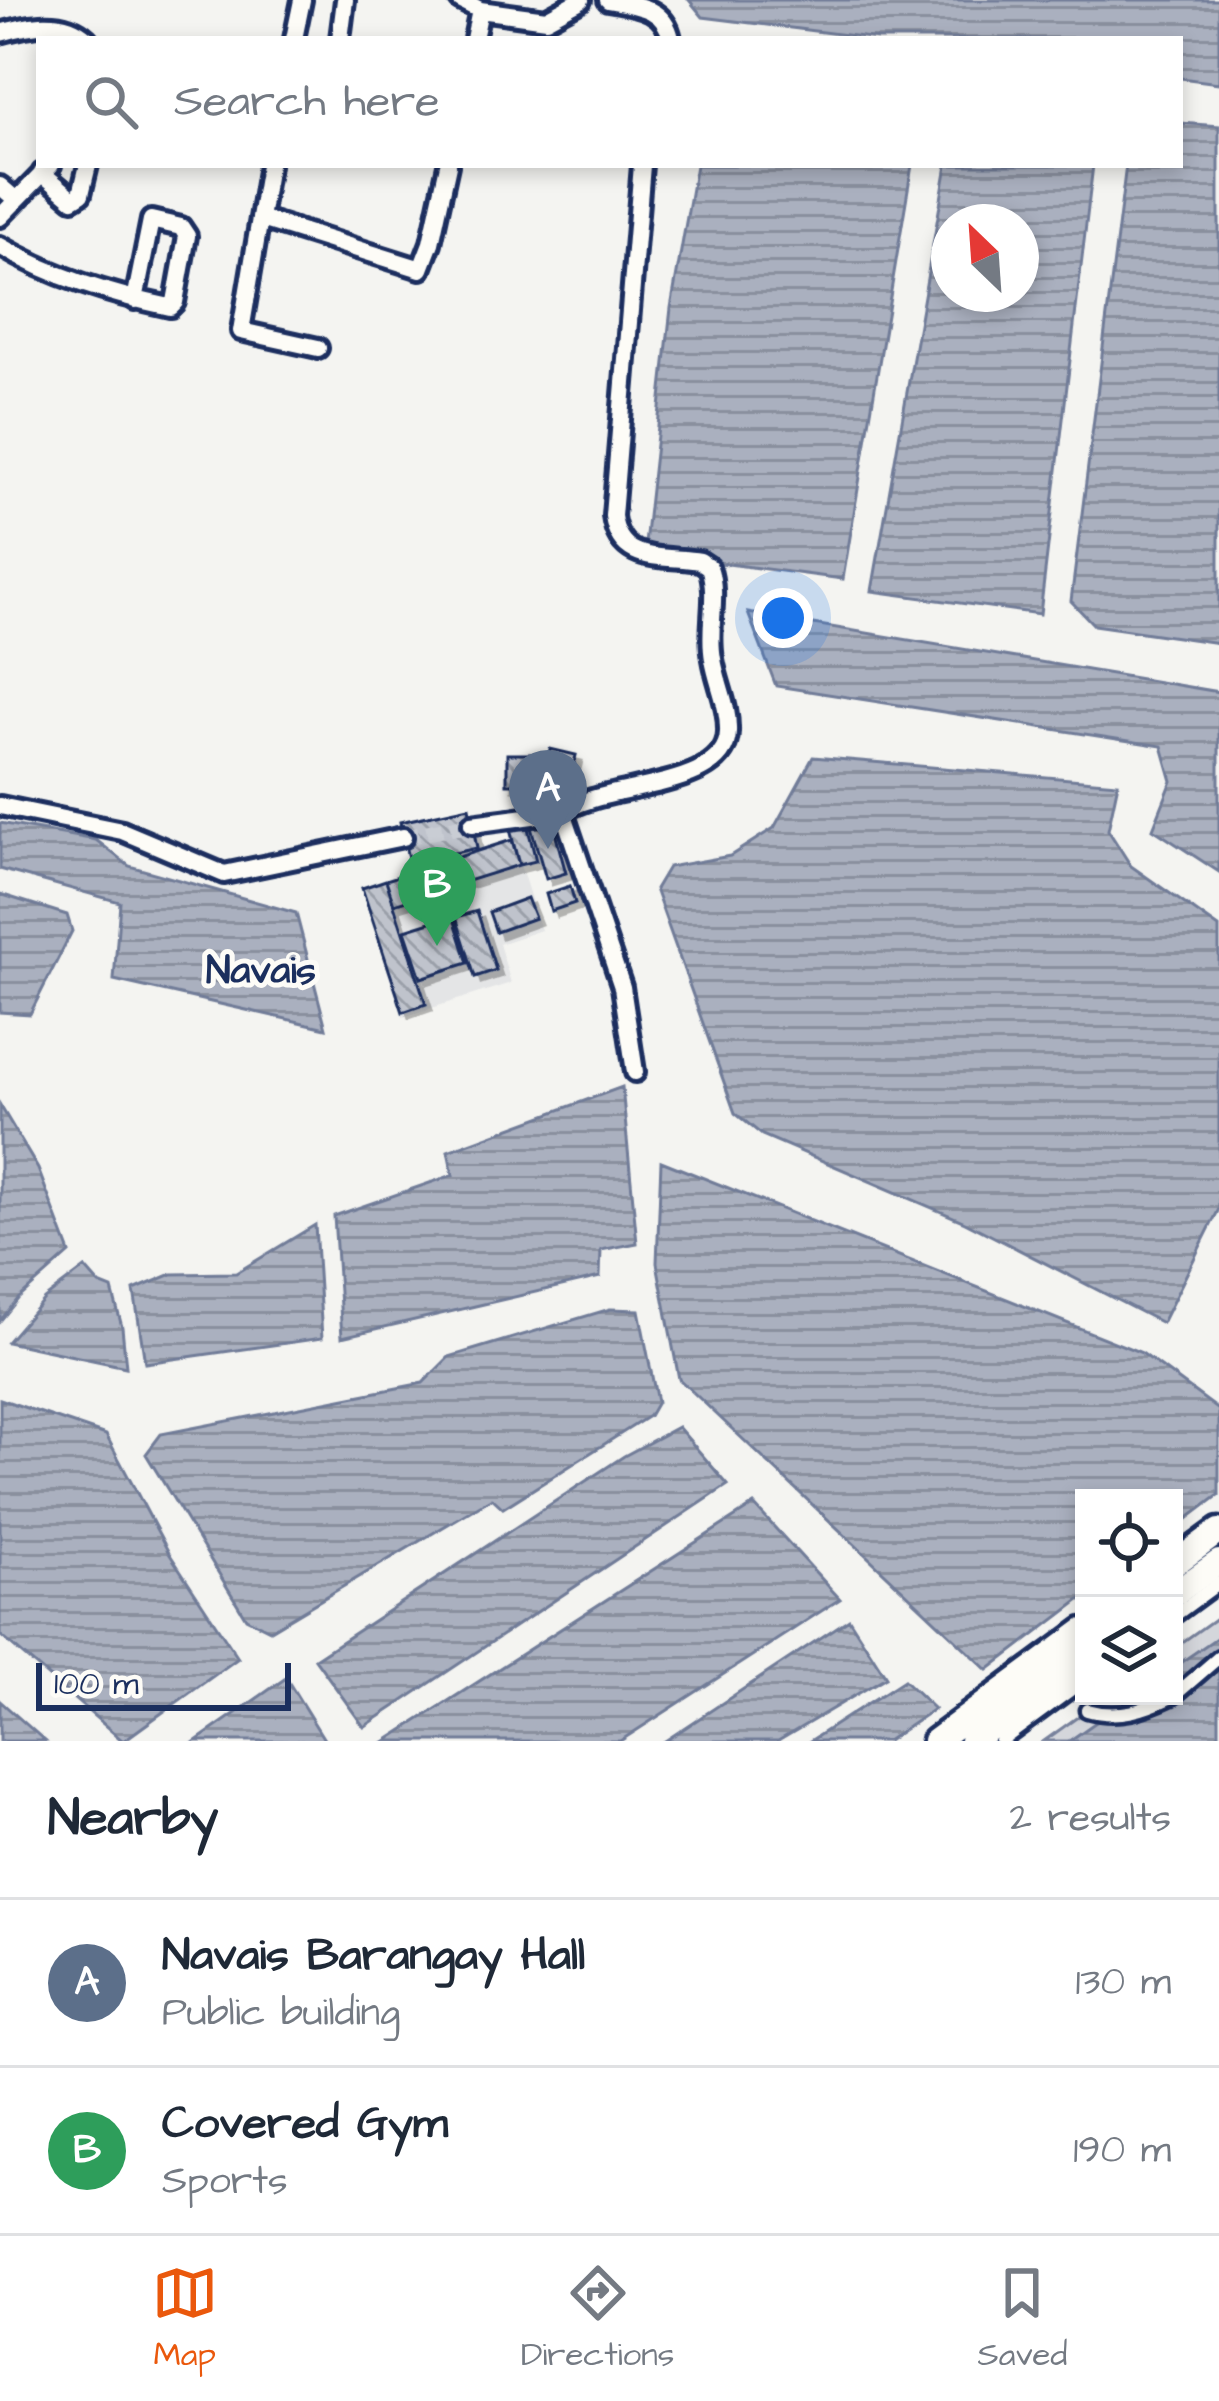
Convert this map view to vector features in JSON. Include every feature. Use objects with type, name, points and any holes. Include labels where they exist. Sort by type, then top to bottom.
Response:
[{"type":"main road","points":[[1183,1557],[1219,1531]]},
{"type":"main road","points":[[1183,1588],[1219,1562]]},
{"type":"main road","points":[[935,1741],[1075,1638]]},
{"type":"main road","points":[[972,1741],[1075,1667]]},
{"type":"street","points":[[295,36],[302,0]]},
{"type":"street","points":[[340,36],[345,0]]},
{"type":"street","points":[[460,0],[480,10],[546,19],[581,0]]},
{"type":"street","points":[[608,0],[651,9],[664,20],[670,36]]},
{"type":"street","points":[[475,36],[480,10]]},
{"type":"street","points":[[0,33],[45,25],[74,28],[83,36]]},
{"type":"street","points":[[0,217],[7,192],[46,169],[73,200],[81,194],[87,168]]},
{"type":"street","points":[[269,168],[241,332],[318,348]]},
{"type":"street","points":[[262,219],[421,269],[447,168]]},
{"type":"street","points":[[472,824],[563,812],[587,798],[699,771],[724,752],[729,738],[711,652],[709,567],[700,561],[634,551],[619,541],[615,531],[642,168]]},
{"type":"street","points":[[0,246],[62,279],[135,300],[170,307],[175,302],[187,236],[181,227],[152,220],[135,300]]},
{"type":"street","points":[[0,806],[122,831],[224,874],[404,837]]},
{"type":"street","points":[[563,812],[622,988],[635,1072]]},
{"type":"street","points":[[1183,1609],[1219,1583]]},
{"type":"street","points":[[1183,1688],[1219,1658]]},
{"type":"street","points":[[1001,1741],[1075,1687]]},
{"type":"street","points":[[1087,1710],[1109,1716],[1150,1705]]},
{"type":"shaded area","points":[[512,840],[541,930],[499,944],[511,983],[403,1017],[362,888]]},
{"type":"green space","points":[[1219,1616],[1219,1658],[1183,1688],[1183,1642]]},
{"type":"green space","points":[[1094,1705],[1161,1705],[1109,1741],[1044,1741]]},
{"type":"water","points":[[689,0],[1219,0],[1219,83],[1183,78],[1183,36],[854,36],[703,17]]},
{"type":"water","points":[[1183,123],[1219,126],[1219,643],[1094,625],[1071,601],[1126,168],[1183,168]]},
{"type":"water","points":[[695,168],[912,168],[843,579],[644,553],[671,308]]},
{"type":"water","points":[[946,168],[1093,168],[1040,614],[872,591],[931,256],[931,312],[1039,312],[1039,204],[940,204]]},
{"type":"water","points":[[748,613],[1219,692],[1219,872],[1153,829],[1172,781],[1162,746],[776,686]]},
{"type":"water","points":[[813,757],[1118,783],[1108,830],[1131,866],[1219,928],[1219,1209],[1162,1323],[963,1221],[762,1135],[735,1113],[655,889],[668,867],[730,856],[774,828]]},
{"type":"water","points":[[0,823],[96,840],[129,866],[296,913],[326,1028],[114,980],[120,902],[0,869]]},
{"type":"water","points":[[0,894],[67,915],[72,931],[30,1014],[0,1012]]},
{"type":"water","points":[[622,1087],[637,1243],[601,1250],[600,1277],[342,1337],[334,1216],[453,1175],[448,1151]]},
{"type":"water","points":[[0,1105],[38,1169],[70,1253],[0,1321]]},
{"type":"water","points":[[661,1161],[1142,1353],[1219,1410],[1219,1495],[1183,1522],[1183,1489],[1075,1489],[1075,1604],[988,1670],[679,1379],[657,1263]]},
{"type":"water","points":[[315,1225],[322,1338],[145,1363],[134,1290],[172,1274],[236,1273]]},
{"type":"water","points":[[85,1268],[99,1284],[112,1289],[126,1367],[7,1342],[44,1299]]},
{"type":"water","points":[[610,1309],[639,1310],[657,1402],[649,1416],[503,1508],[492,1498],[270,1630],[246,1618],[146,1454],[161,1434],[423,1383],[449,1357]]},
{"type":"water","points":[[0,1399],[106,1435],[169,1553],[238,1658],[123,1741],[0,1635]]},
{"type":"water","points":[[678,1427],[728,1485],[364,1727],[315,1659],[624,1456]]},
{"type":"water","points":[[754,1505],[840,1599],[620,1741],[386,1741]]},
{"type":"water","points":[[849,1619],[886,1677],[778,1741],[665,1741]]},
{"type":"water","points":[[1219,1636],[1219,1741],[1069,1741],[1120,1705],[1183,1705],[1183,1661]]},
{"type":"water","points":[[286,1678],[325,1741],[196,1741]]},
{"type":"water","points":[[904,1680],[934,1709],[887,1741],[810,1741]]},
{"type":"water","points":[[0,1701],[45,1741],[0,1741]]},
{"type":"building","points":[[550,749],[576,755],[571,776],[545,770]]},
{"type":"building","points":[[507,754],[531,754],[531,784],[507,784]]},
{"type":"building","points":[[469,807],[477,848],[409,863],[400,822]]},
{"type":"building","points":[[525,816],[536,861],[519,865],[508,821]]},
{"type":"building","points":[[551,818],[566,873],[546,879],[530,824]]},
{"type":"building","points":[[512,840],[519,865],[394,904],[386,880]]},
{"type":"building","points":[[386,880],[426,1004],[403,1012],[362,888]]},
{"type":"building","points":[[570,886],[575,903],[551,911],[546,894]]},
{"type":"building","points":[[527,898],[535,918],[496,932],[489,912]]},
{"type":"building","points":[[477,911],[496,970],[475,977],[456,917]]},
{"type":"building","points":[[453,915],[468,963],[421,978],[405,930]]},
{"type":"tunnel","points":[[403,837],[472,824]]},
{"type":"place","name":"Navais Barangay Hall","points":[[548,849]]},
{"type":"place","name":"Covered Gym","points":[[437,946]]},
{"type":"district","name":"Navais","points":[[261,969]]}]
